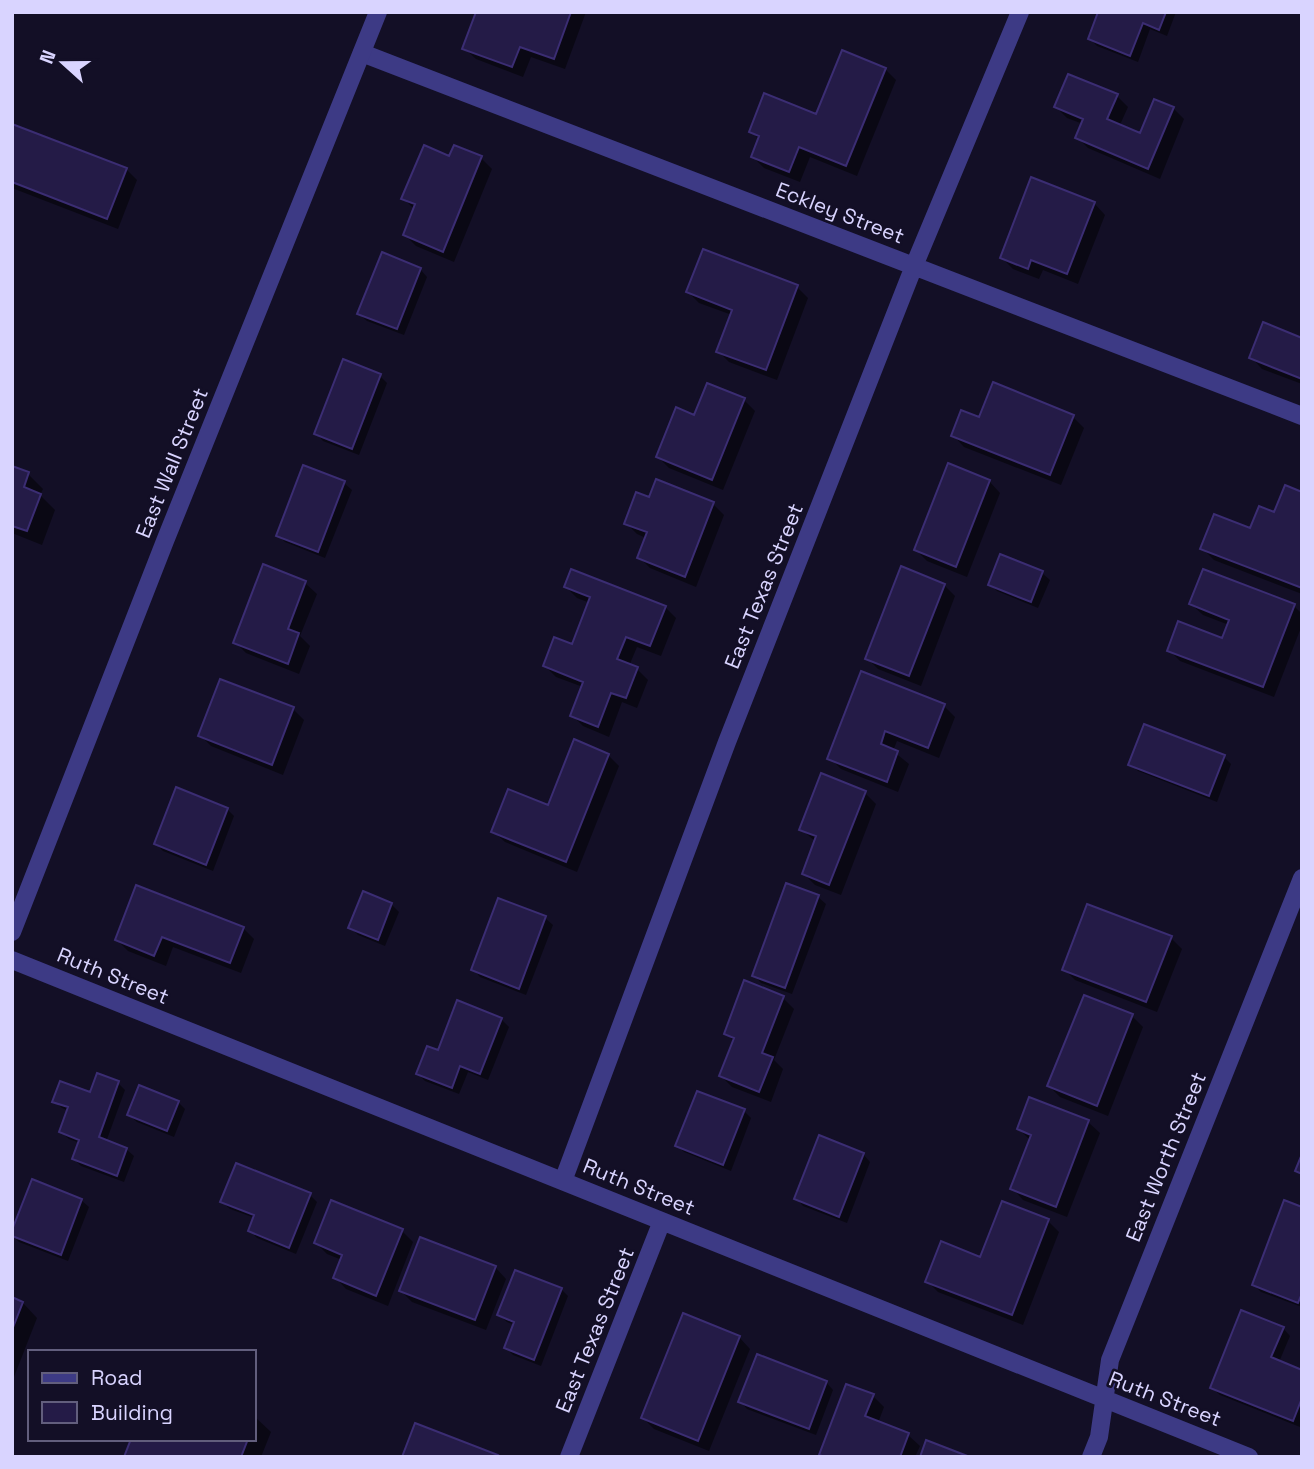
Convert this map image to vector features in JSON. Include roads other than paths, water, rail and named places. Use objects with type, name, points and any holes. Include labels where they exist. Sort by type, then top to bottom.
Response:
[{"type":"street","name":"East Wall Street","points":[[12,932],[164,541],[378,12]]},
{"type":"street","name":"East Texas Street","points":[[563,1181],[727,742],[914,266],[1020,12]]},
{"type":"street","name":"Eckley Street","points":[[362,53],[1302,416]]},
{"type":"street","name":"East Worth Street","points":[[1091,1457],[1099,1437],[1110,1360],[1302,878]]},
{"type":"street","name":"Ruth Street","points":[[12,960],[1249,1457]]},
{"type":"street","name":"East Texas Street","points":[[569,1457],[663,1221]]}]
